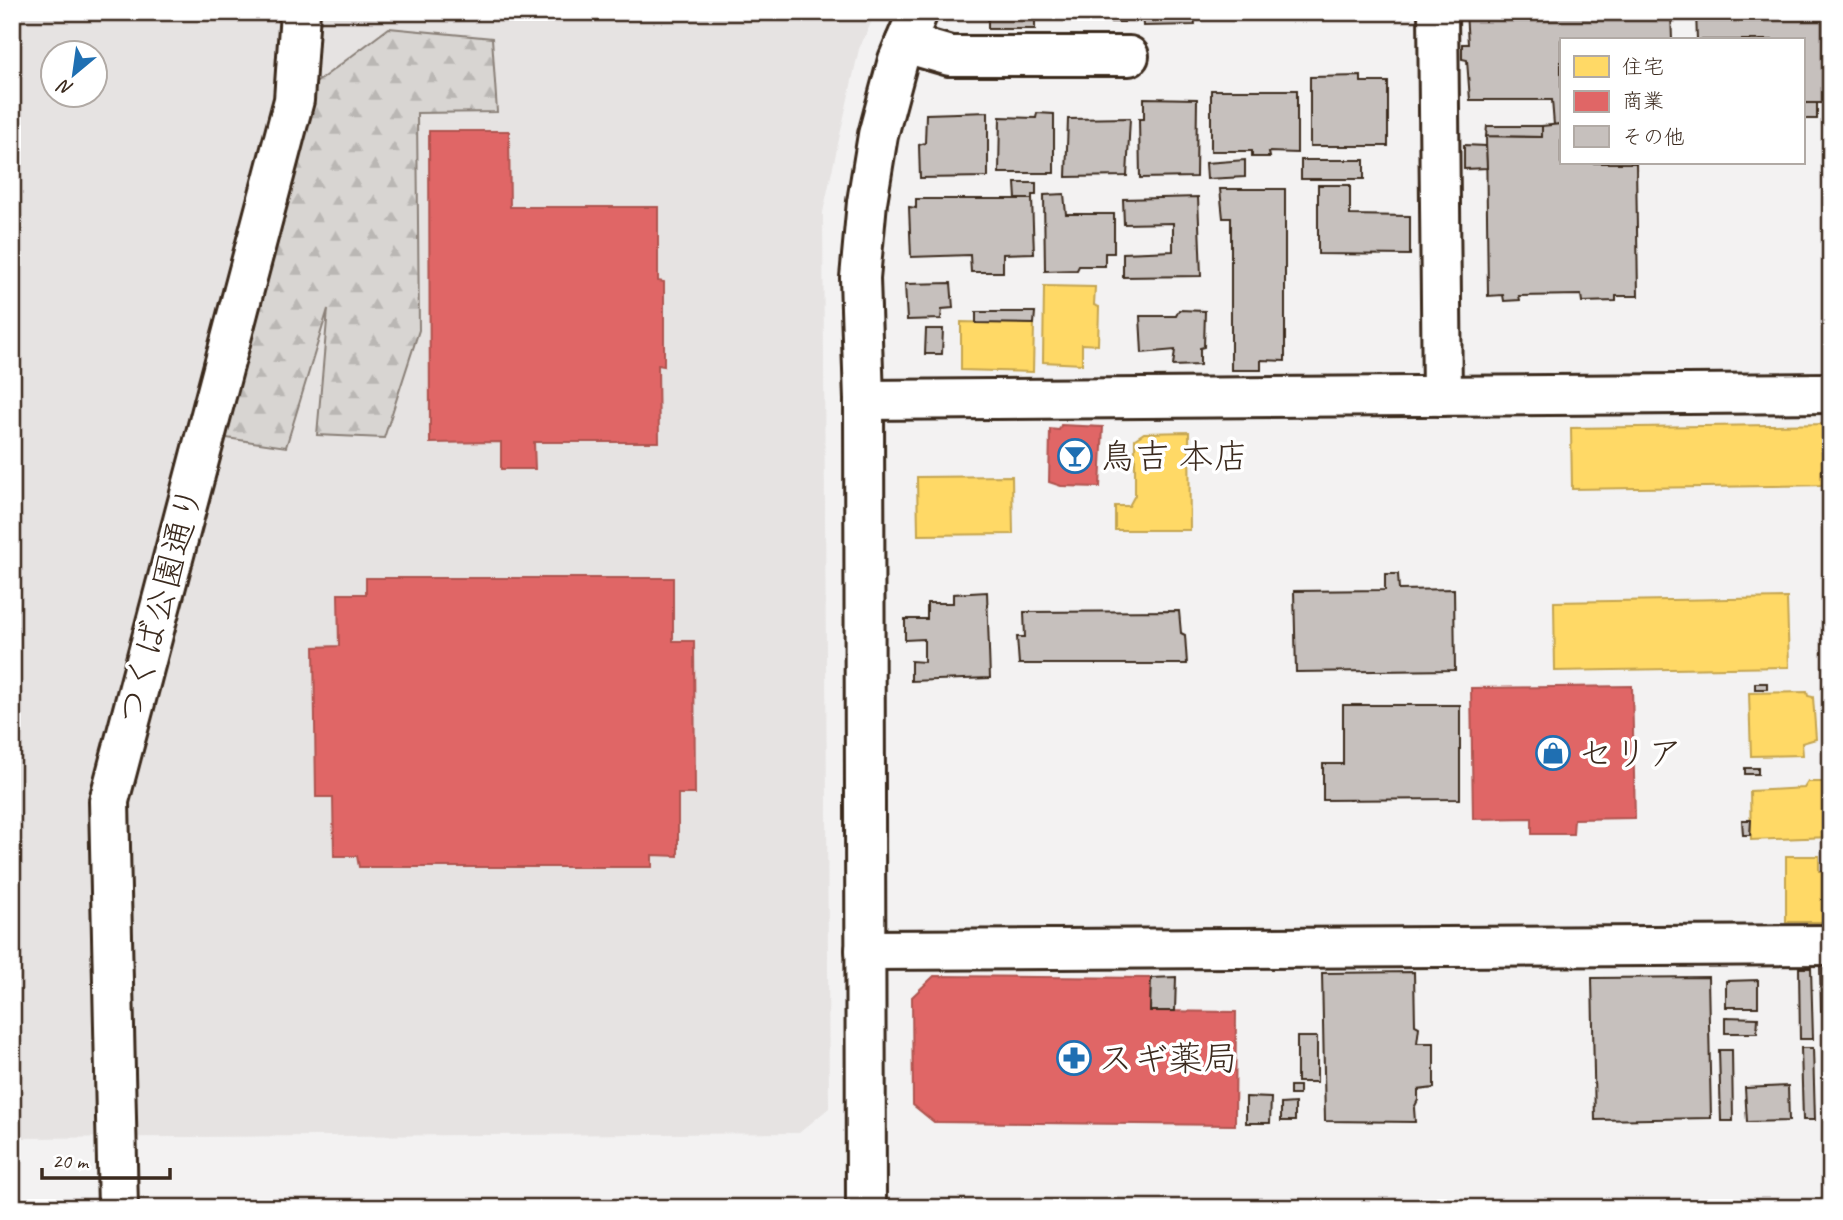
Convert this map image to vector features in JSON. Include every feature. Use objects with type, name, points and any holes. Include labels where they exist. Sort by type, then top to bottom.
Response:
[{"type":"street","name":"つくば公園通り","points":[[118,1208],[109,800],[294,100],[300,12]]},
{"type":"street","points":[[1438,12],[1442,396]]},
{"type":"street","points":[[866,1208],[864,400],[860,278],[867,202],[878,135],[898,60],[912,28],[950,56],[1129,56]]},
{"type":"street","points":[[864,400],[1831,393]]},
{"type":"street","points":[[865,950],[1831,945]]},
{"type":"shaded area","points":[[12,12],[876,12],[859,49],[823,212],[829,1108],[799,1133],[12,1138]]},
{"type":"green space","points":[[389,28],[492,38],[497,112],[417,113],[419,330],[384,438],[317,435],[328,309],[286,447],[220,437],[313,85]]},
{"type":"building: 住宅","points":[[1044,286],[1095,287],[1094,305],[1099,307],[1098,345],[1082,344],[1082,364],[1043,362]]},
{"type":"building: 住宅","points":[[961,322],[1034,324],[1033,372],[961,370]]},
{"type":"building: 住宅","points":[[1831,424],[1831,485],[1572,489],[1571,428]]},
{"type":"building: 住宅","points":[[1189,432],[1190,530],[1115,530],[1115,506],[1129,506],[1135,495],[1135,439],[1144,433]]},
{"type":"building: 住宅","points":[[1012,476],[1013,534],[918,535],[917,477]]},
{"type":"building: 住宅","points":[[1787,598],[1789,667],[1555,671],[1554,602]]},
{"type":"building: 住宅","points":[[1807,692],[1808,696],[1813,697],[1816,739],[1802,743],[1803,755],[1751,756],[1749,693]]},
{"type":"building: 住宅","points":[[1808,782],[1827,782],[1831,800],[1831,837],[1751,840],[1750,791],[1804,788]]},
{"type":"building: 住宅","points":[[1786,856],[1819,856],[1819,871],[1831,871],[1831,922],[1786,922]]},
{"type":"building: 商業","points":[[429,131],[509,131],[510,207],[658,207],[658,281],[664,282],[664,366],[658,365],[659,442],[534,442],[535,469],[501,469],[501,442],[430,443]]},
{"type":"building: 商業","name":"鳥吉 本店","points":[[1061,425],[1103,427],[1100,487],[1061,486],[1049,482],[1050,429],[1059,430]]},
{"type":"building: 商業","points":[[366,578],[673,578],[673,641],[694,641],[695,794],[678,794],[678,856],[652,855],[652,867],[359,867],[357,856],[334,856],[333,797],[316,797],[314,647],[339,646],[338,594],[366,594]]},
{"type":"building: 商業","name":"セリア","points":[[1632,686],[1635,818],[1574,819],[1573,834],[1532,834],[1532,818],[1473,819],[1471,688]]},
{"type":"building: 商業","name":"スギ薬局","points":[[934,976],[1151,978],[1150,1011],[1236,1012],[1235,1125],[934,1122],[913,1105],[912,997]]},
{"type":"building: その他","points":[[988,12],[1035,12],[1035,29],[988,29]]},
{"type":"building: その他","points":[[1085,12],[1124,12],[1124,22],[1084,22]]},
{"type":"building: その他","points":[[1142,12],[1194,12],[1195,25],[1143,26]]},
{"type":"building: その他","points":[[1466,12],[1671,12],[1672,38],[1560,38],[1560,124],[1554,125],[1552,100],[1470,100],[1467,60],[1462,59],[1462,44],[1468,44]]},
{"type":"building: その他","points":[[1696,12],[1831,12],[1831,103],[1804,103],[1804,38],[1697,38]]},
{"type":"building: その他","points":[[1361,76],[1361,82],[1388,82],[1388,146],[1310,146],[1310,77]]},
{"type":"building: その他","points":[[1211,90],[1297,90],[1297,153],[1269,152],[1270,157],[1252,157],[1252,151],[1211,151]]},
{"type":"building: その他","points":[[1144,98],[1197,99],[1196,177],[1140,178],[1139,119],[1144,119]]},
{"type":"building: その他","points":[[1804,103],[1817,103],[1817,119],[1804,119]]},
{"type":"building: その他","points":[[988,112],[988,177],[920,178],[919,145],[925,143],[926,114]]},
{"type":"building: その他","points":[[1037,113],[1054,114],[1054,173],[999,173],[1000,117],[1036,118]]},
{"type":"building: その他","points":[[1130,118],[1127,176],[1066,177],[1068,119]]},
{"type":"building: その他","points":[[1560,124],[1560,164],[1636,164],[1638,296],[1616,296],[1616,301],[1582,302],[1581,295],[1519,296],[1520,300],[1504,301],[1503,295],[1488,296],[1486,136],[1542,137],[1542,126]]},
{"type":"building: その他","points":[[1487,126],[1542,126],[1542,137],[1486,136]]},
{"type":"building: その他","points":[[1464,145],[1486,146],[1487,168],[1464,169]]},
{"type":"building: その他","points":[[1245,160],[1245,177],[1207,179],[1206,163]]},
{"type":"building: その他","points":[[1301,160],[1364,160],[1364,179],[1301,179]]},
{"type":"building: その他","points":[[1015,183],[1036,183],[1036,195],[1032,195],[1032,199],[1016,199]]},
{"type":"building: その他","points":[[1318,185],[1350,185],[1350,215],[1410,216],[1410,255],[1318,254]]},
{"type":"building: その他","points":[[1220,189],[1285,189],[1285,361],[1261,360],[1261,370],[1231,370],[1231,218],[1223,218]]},
{"type":"building: その他","points":[[1064,194],[1066,214],[1114,214],[1114,253],[1105,253],[1105,266],[1079,266],[1077,270],[1045,271],[1044,195]]},
{"type":"building: その他","points":[[1198,197],[1201,276],[1123,277],[1123,253],[1173,251],[1173,223],[1124,224],[1123,199]]},
{"type":"building: その他","points":[[916,199],[1032,199],[1034,253],[1003,254],[1003,272],[971,272],[970,255],[911,257],[909,207],[916,208]]},
{"type":"building: その他","points":[[951,283],[953,308],[942,309],[941,319],[907,320],[905,284]]},
{"type":"building: その他","points":[[1179,310],[1205,311],[1204,347],[1200,348],[1200,365],[1173,366],[1175,350],[1142,353],[1140,316],[1176,316]]},
{"type":"building: その他","points":[[976,312],[1035,312],[1034,324],[976,323]]},
{"type":"building: その他","points":[[926,329],[943,329],[942,354],[925,354]]},
{"type":"building: その他","points":[[1385,574],[1398,574],[1399,590],[1454,589],[1455,670],[1296,672],[1294,591],[1385,590]]},
{"type":"building: その他","points":[[987,592],[990,678],[911,681],[911,661],[924,662],[924,639],[905,640],[905,619],[927,619],[927,603],[953,603],[953,594]]},
{"type":"building: その他","points":[[1179,611],[1181,633],[1185,635],[1187,664],[1019,664],[1017,637],[1025,637],[1024,612]]},
{"type":"building: その他","points":[[1755,683],[1767,683],[1767,689],[1755,689]]},
{"type":"building: その他","points":[[1343,705],[1460,705],[1460,799],[1323,800],[1323,764],[1343,764]]},
{"type":"building: その他","points":[[1745,768],[1758,768],[1758,774],[1745,774]]},
{"type":"building: その他","points":[[1742,820],[1751,820],[1750,835],[1743,835]]},
{"type":"building: その他","points":[[1820,965],[1831,965],[1831,1010],[1821,1011]]},
{"type":"building: その他","points":[[1799,968],[1811,968],[1813,1039],[1800,1039]]},
{"type":"building: その他","points":[[1414,972],[1415,1025],[1419,1027],[1417,1043],[1434,1043],[1434,1088],[1418,1090],[1418,1100],[1414,1108],[1415,1122],[1325,1121],[1322,973]]},
{"type":"building: その他","points":[[1176,977],[1175,1011],[1150,1011],[1151,978]]},
{"type":"building: その他","points":[[1708,977],[1711,1118],[1595,1120],[1592,978]]},
{"type":"building: その他","points":[[1758,980],[1758,1007],[1726,1007],[1726,981]]},
{"type":"building: その他","points":[[1725,1017],[1758,1018],[1757,1033],[1725,1033]]},
{"type":"building: その他","points":[[1297,1037],[1317,1037],[1317,1082],[1297,1082]]},
{"type":"building: その他","points":[[1801,1048],[1813,1048],[1815,1120],[1803,1120]]},
{"type":"building: その他","points":[[1719,1050],[1732,1050],[1733,1121],[1721,1121]]},
{"type":"building: その他","points":[[1827,1057],[1831,1057],[1831,1108],[1829,1108]]},
{"type":"building: その他","points":[[1290,1086],[1299,1086],[1299,1095],[1290,1095]]},
{"type":"building: その他","points":[[1788,1086],[1789,1121],[1747,1122],[1745,1088]]},
{"type":"building: その他","points":[[1246,1097],[1271,1098],[1270,1123],[1246,1123]]},
{"type":"building: その他","points":[[1295,1103],[1295,1121],[1281,1121],[1281,1104]]},
{"type":"place","name":"鳥吉 本店","points":[[1075,456]]},
{"type":"place","name":"セリア","points":[[1553,753]]},
{"type":"place","name":"スギ薬局","points":[[1074,1058]]}]
